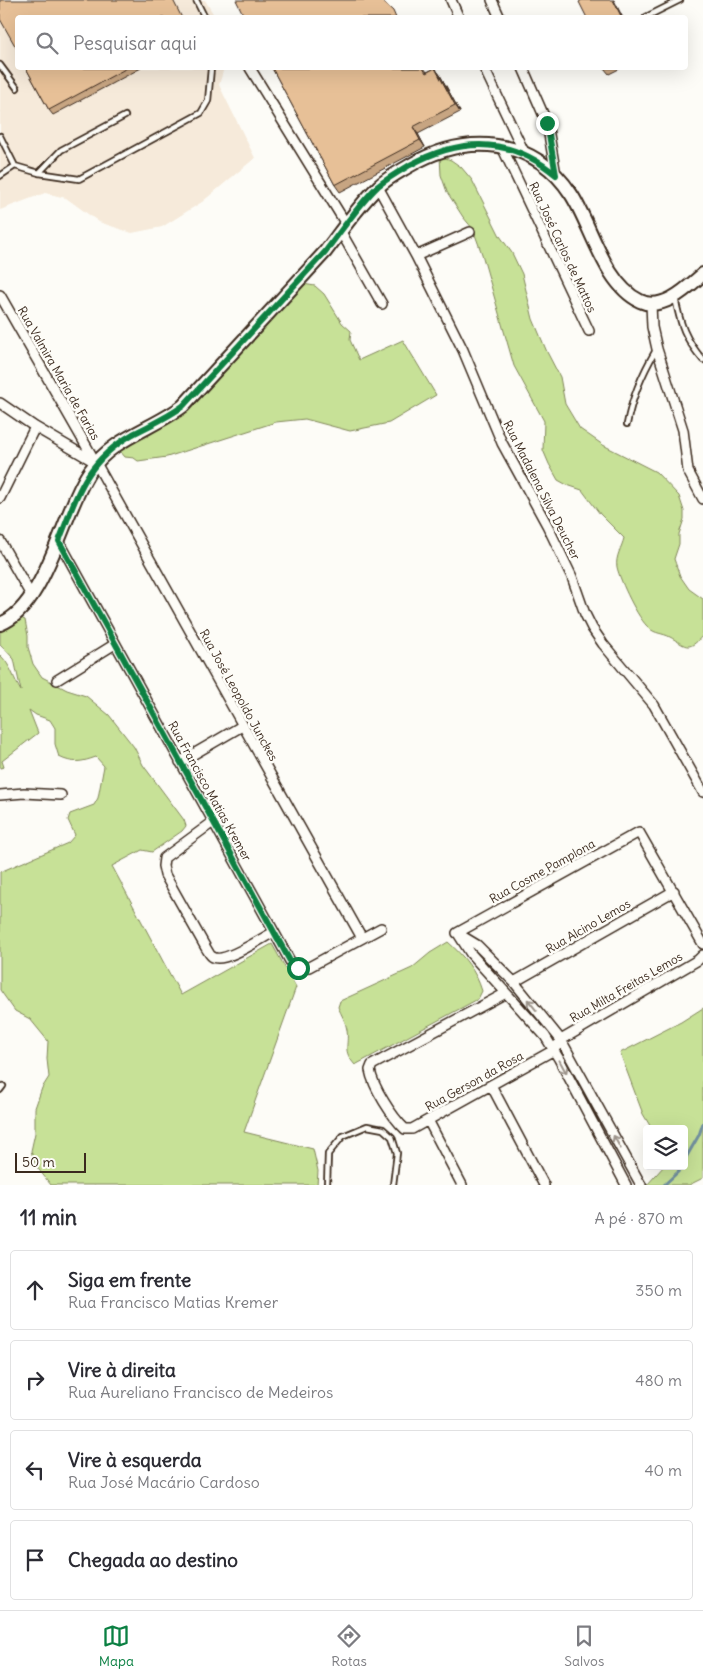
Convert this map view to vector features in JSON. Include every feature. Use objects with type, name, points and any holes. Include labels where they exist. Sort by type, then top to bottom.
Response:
[{"type":"street","points":[[451,0],[458,15]]},
{"type":"street","points":[[492,0],[499,15]]},
{"type":"street","points":[[251,70],[344,228],[382,304]]},
{"type":"street","points":[[485,70],[525,154]]},
{"type":"street","points":[[524,70],[547,123],[556,175]]},
{"type":"street","points":[[0,624],[18,615],[32,597],[59,541],[80,487],[96,462],[133,434],[171,415],[183,406],[302,277],[378,187],[419,160],[448,148],[478,144],[502,147],[525,154],[546,166],[572,195],[601,256],[617,280],[634,297],[641,301],[651,304],[660,303],[674,296],[703,274]]},
{"type":"street","name":"Rua José Carlos de Mattos","points":[[502,147],[589,331]]},
{"type":"street","name":"Rua Madalena Silva Deucher","points":[[378,187],[416,256],[463,350],[507,451],[568,568],[592,628],[654,705],[703,792]]},
{"type":"street","points":[[416,256],[470,232]]},
{"type":"street","name":"Rua Valmira Maria de Farias","points":[[0,295],[96,462]]},
{"type":"street","points":[[651,304],[652,326],[657,349],[683,430],[688,471],[703,499]]},
{"type":"street","points":[[0,403],[35,427],[96,462]]},
{"type":"street","points":[[0,498],[35,427]]},
{"type":"street","name":"Rua José Leopoldo Junckes","points":[[96,462],[362,938]]},
{"type":"street","points":[[0,541],[32,597]]},
{"type":"street","name":"Rua Francisco Matias Kremer","points":[[59,541],[290,961],[298,968],[303,969],[381,928]]},
{"type":"street","points":[[57,680],[115,644]]},
{"type":"street","points":[[180,762],[242,726]]},
{"type":"street","points":[[0,795],[11,793],[61,795]]},
{"type":"street","points":[[213,822],[164,858],[165,876],[212,957],[220,959],[229,957],[274,932]]},
{"type":"street","name":"Rua Cosme Pamplona","points":[[457,933],[639,832],[674,892]]},
{"type":"street","points":[[674,892],[703,944]]},
{"type":"street","name":"Rua Alcino Lemos","points":[[514,982],[674,892]]},
{"type":"street","points":[[457,933],[477,945],[514,982],[561,1040],[641,1185]]},
{"type":"street","points":[[457,933],[470,954],[545,1036],[626,1185]]},
{"type":"street","name":"Rua Milta Freitas Lemos","points":[[561,1040],[698,960],[703,954]]},
{"type":"street","name":"Rua Gerson da Rosa","points":[[506,993],[376,1062],[370,1070],[393,1116],[405,1129],[412,1129],[554,1050]]},
{"type":"street","points":[[554,1050],[561,1040]]},
{"type":"street","points":[[491,1085],[544,1185]]},
{"type":"street","points":[[428,1120],[462,1185]]},
{"type":"lane","points":[[196,0],[204,15]]},
{"type":"lane","points":[[650,15],[680,0]]},
{"type":"lane","points":[[0,65],[17,88]]},
{"type":"lane","points":[[0,136],[15,166],[39,174],[79,179],[201,113],[208,101],[211,70]]},
{"type":"lane","points":[[39,174],[61,150],[125,116]]},
{"type":"lane","points":[[0,176],[15,166]]},
{"type":"lane","points":[[674,296],[685,336],[692,348],[703,360]]},
{"type":"lane","points":[[627,424],[633,395],[643,372],[657,349]]},
{"type":"lane","points":[[327,1185],[328,1154],[343,1136],[367,1126],[383,1129],[392,1137],[397,1153],[392,1185]]},
{"type":"shaded area","points":[[0,0],[205,0],[214,15],[15,15],[15,70],[223,70],[219,85],[255,158],[202,202],[162,227],[132,233],[99,222],[66,198],[45,193],[0,210]]},
{"type":"green space","points":[[440,156],[451,160],[461,167],[472,180],[500,236],[512,253],[522,274],[533,319],[560,377],[565,404],[580,429],[603,445],[656,472],[679,496],[684,511],[684,519],[674,559],[680,576],[689,589],[703,599],[703,637],[690,646],[683,645],[654,631],[640,617],[630,599],[617,567],[618,556],[624,538],[600,514],[582,490],[558,480],[549,464],[543,450],[544,421],[514,366],[482,254],[473,229],[447,192],[441,175]]},
{"type":"green space","points":[[303,284],[315,286],[324,294],[342,323],[351,331],[350,340],[359,360],[403,340],[436,395],[389,423],[350,431],[305,419],[276,422],[167,457],[138,461],[134,458],[125,457],[120,451],[121,447],[160,425]]},
{"type":"green space","points":[[21,618],[25,620],[28,647],[33,664],[42,677],[67,690],[86,696],[109,715],[134,747],[143,765],[184,820],[186,826],[182,831],[152,852],[142,850],[112,866],[181,995],[272,944],[296,987],[244,1132],[313,1149],[318,1171],[317,1185],[51,1185],[36,1166],[31,1151],[35,1133],[35,1108],[42,1088],[49,1077],[48,1041],[30,1019],[15,1011],[0,990],[0,872],[68,843],[75,835],[68,820],[70,814],[94,805],[98,798],[104,766],[96,757],[77,762],[59,757],[55,744],[55,728],[50,720],[36,715],[29,710],[38,733],[2,761],[4,767],[0,768],[0,655],[10,668],[21,691],[14,659],[0,644],[0,628],[14,623]]},
{"type":"green space","points":[[448,942],[473,970],[482,991],[478,999],[355,1065],[347,1052],[345,1021],[338,1007],[340,1001],[412,968],[430,953]]},
{"type":"green space","points":[[703,1008],[703,1178],[689,1185],[647,1185],[660,1170],[688,1170],[688,1125],[650,1125],[643,1114],[620,1053],[681,1022]]},
{"type":"building","points":[[0,0],[173,0],[180,15],[15,15],[15,46],[0,19]]},
{"type":"building","points":[[236,0],[381,0],[395,15],[244,15]]},
{"type":"building","points":[[582,0],[613,0],[620,15],[586,15],[579,2]]},
{"type":"building","points":[[27,70],[123,70],[49,110]]},
{"type":"building","points":[[273,70],[424,70],[426,73],[436,70],[455,105],[413,127],[420,140],[335,185]]},
{"type":"waterway","points":[[688,1154],[699,1135],[703,1123]]},
{"type":"waterway","points":[[664,1185],[679,1170]]},
{"type":"route","points":[[298,968],[290,961],[59,541],[80,487],[96,462],[133,434],[171,415],[183,406],[325,252],[378,187],[404,168],[419,160],[448,148],[478,144],[502,147],[525,154],[546,166],[556,175],[547,123]]}]
